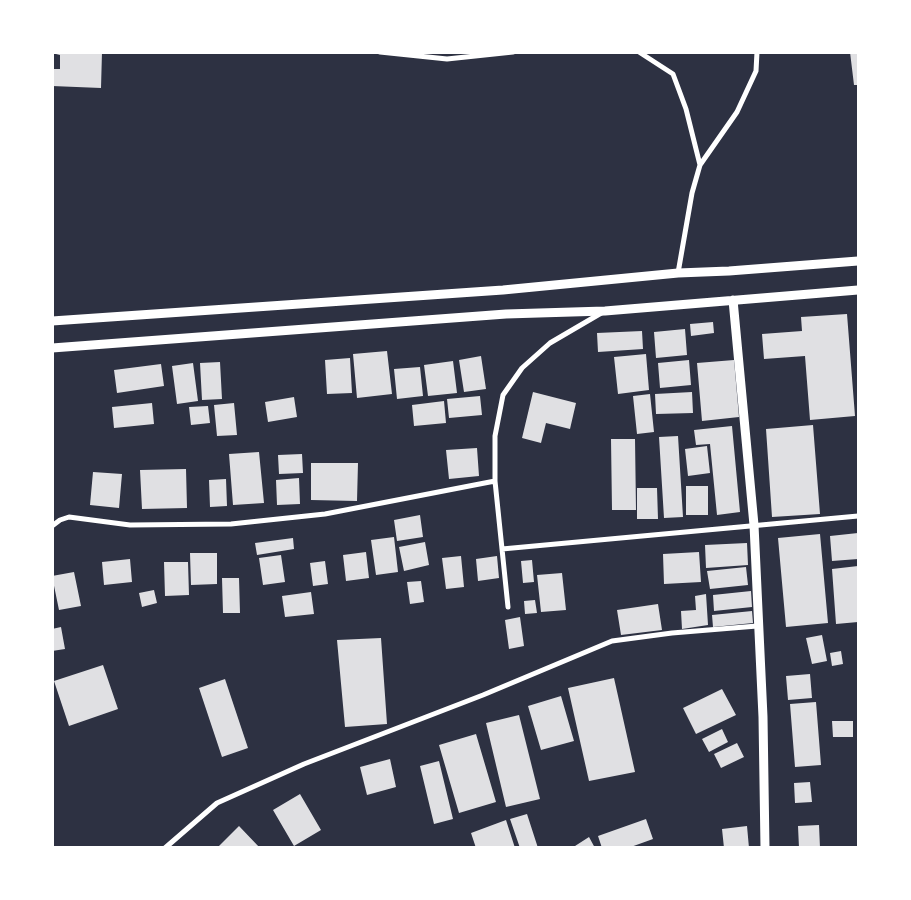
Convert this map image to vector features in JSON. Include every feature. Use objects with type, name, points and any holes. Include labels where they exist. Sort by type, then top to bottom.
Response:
[{"type":"street","points":[[380,52],[447,59],[513,52]]},
{"type":"street","points":[[639,52],[673,74],[686,109],[700,165]]},
{"type":"street","points":[[678,273],[692,193],[700,165],[737,112],[756,71],[757,52]]},
{"type":"street","points":[[52,321],[503,290],[678,273],[858,261]]},
{"type":"street","points":[[52,348],[496,315],[605,311],[858,290]]},
{"type":"street","points":[[733,300],[754,525],[763,717],[764,848]]},
{"type":"street","points":[[508,607],[495,482],[495,436],[503,396],[522,368],[550,343],[605,311]]},
{"type":"street","points":[[52,526],[60,520],[69,517],[130,525],[231,524],[325,514],[495,482]]},
{"type":"street","points":[[502,548],[858,516]]},
{"type":"street","points":[[165,848],[217,803],[304,764],[483,695],[612,641],[672,633],[758,626]]},
{"type":"building","points":[[56,52],[102,52],[101,88],[52,86],[52,69],[60,69],[60,55],[56,54]]},
{"type":"building","points":[[850,52],[858,52],[858,85],[854,85]]},
{"type":"building","points":[[847,314],[855,416],[810,420],[805,356],[764,359],[762,334],[802,331],[801,317]]},
{"type":"building","points":[[713,322],[714,333],[691,336],[690,324]]},
{"type":"building","points":[[685,329],[687,355],[656,358],[654,332]]},
{"type":"building","points":[[642,331],[643,349],[598,352],[597,333]]},
{"type":"building","points":[[387,351],[392,394],[357,398],[353,354]]},
{"type":"building","points":[[646,354],[649,390],[618,394],[614,357]]},
{"type":"building","points":[[481,356],[486,389],[464,392],[459,360]]},
{"type":"building","points":[[350,358],[352,393],[327,394],[325,360]]},
{"type":"building","points":[[689,360],[691,385],[660,388],[658,363]]},
{"type":"building","points":[[734,360],[739,417],[702,421],[697,363]]},
{"type":"building","points":[[453,361],[457,393],[428,396],[424,365]]},
{"type":"building","points":[[220,362],[222,399],[202,400],[200,363]]},
{"type":"building","points":[[193,363],[198,401],[177,404],[172,366]]},
{"type":"building","points":[[161,364],[164,386],[117,393],[114,370]]},
{"type":"building","points":[[420,367],[423,396],[397,399],[394,369]]},
{"type":"building","points":[[533,392],[576,403],[570,429],[546,423],[541,443],[522,438]]},
{"type":"building","points":[[692,392],[693,413],[656,414],[655,394]]},
{"type":"building","points":[[650,394],[654,432],[637,434],[633,396]]},
{"type":"building","points":[[480,396],[482,415],[449,418],[447,399]]},
{"type":"building","points":[[294,397],[297,417],[268,422],[265,402]]},
{"type":"building","points":[[444,401],[446,423],[414,426],[412,405]]},
{"type":"building","points":[[152,403],[154,424],[114,428],[112,407]]},
{"type":"building","points":[[234,403],[237,435],[217,436],[214,405]]},
{"type":"building","points":[[208,406],[210,423],[191,425],[189,407]]},
{"type":"building","points":[[813,425],[820,514],[772,517],[766,429]]},
{"type":"building","points":[[732,426],[740,512],[717,515],[710,444],[696,445],[694,430]]},
{"type":"building","points":[[678,436],[683,517],[664,518],[659,437]]},
{"type":"building","points":[[611,439],[635,439],[636,510],[612,510]]},
{"type":"building","points":[[707,446],[710,473],[688,476],[685,449]]},
{"type":"building","points":[[477,448],[479,476],[449,479],[446,450]]},
{"type":"building","points":[[259,452],[264,503],[233,505],[229,454]]},
{"type":"building","points":[[302,454],[303,473],[279,474],[278,455]]},
{"type":"building","points":[[311,463],[358,463],[357,501],[311,500]]},
{"type":"building","points":[[186,469],[187,508],[142,509],[140,470]]},
{"type":"building","points":[[93,472],[122,474],[119,508],[90,505]]},
{"type":"building","points":[[299,478],[300,504],[277,505],[276,480]]},
{"type":"building","points":[[226,479],[227,506],[210,507],[209,480]]},
{"type":"building","points":[[686,486],[708,486],[708,515],[686,515]]},
{"type":"building","points":[[637,488],[657,488],[658,519],[637,519]]},
{"type":"building","points":[[420,515],[423,537],[397,541],[394,520]]},
{"type":"building","points":[[858,533],[858,559],[832,561],[830,536]]},
{"type":"building","points":[[820,534],[828,623],[786,627],[778,538]]},
{"type":"building","points":[[394,537],[398,572],[376,575],[371,540]]},
{"type":"building","points":[[293,538],[294,549],[257,555],[255,543]]},
{"type":"building","points":[[425,542],[429,565],[404,571],[399,547]]},
{"type":"building","points":[[747,543],[748,565],[706,568],[705,545]]},
{"type":"building","points":[[366,552],[369,578],[346,581],[343,555]]},
{"type":"building","points":[[699,552],[701,582],[664,584],[663,554]]},
{"type":"building","points":[[190,553],[217,553],[217,584],[191,585]]},
{"type":"building","points":[[281,555],[285,582],[263,585],[259,558]]},
{"type":"building","points":[[461,556],[464,587],[446,589],[442,558]]},
{"type":"building","points":[[497,556],[499,578],[478,581],[476,559]]},
{"type":"building","points":[[130,559],[132,582],[104,585],[102,562]]},
{"type":"building","points":[[532,560],[534,582],[523,583],[521,561]]},
{"type":"building","points":[[325,561],[328,584],[313,586],[310,563]]},
{"type":"building","points":[[164,562],[188,562],[189,595],[165,596]]},
{"type":"building","points":[[858,566],[858,622],[836,624],[832,569]]},
{"type":"building","points":[[746,567],[748,585],[710,589],[707,571]]},
{"type":"building","points":[[74,572],[81,606],[59,610],[52,576]]},
{"type":"building","points":[[562,573],[566,610],[541,612],[537,575]]},
{"type":"building","points":[[222,578],[239,578],[240,613],[223,613]]},
{"type":"building","points":[[421,581],[424,602],[410,604],[407,582]]},
{"type":"building","points":[[154,590],[157,603],[142,607],[139,593]]},
{"type":"building","points":[[751,591],[752,607],[714,611],[713,595]]},
{"type":"building","points":[[311,592],[314,614],[285,617],[282,596]]},
{"type":"building","points":[[706,594],[708,625],[682,629],[681,611],[696,610],[695,596]]},
{"type":"building","points":[[535,600],[537,613],[525,614],[524,601]]},
{"type":"building","points":[[658,604],[662,630],[621,635],[617,610]]},
{"type":"building","points":[[752,611],[753,623],[713,627],[712,615]]},
{"type":"building","points":[[520,617],[524,646],[509,649],[505,620]]},
{"type":"building","points":[[61,627],[65,649],[52,651],[52,629]]},
{"type":"building","points":[[822,635],[827,661],[812,664],[806,638]]},
{"type":"building","points":[[381,638],[387,724],[345,727],[337,640]]},
{"type":"building","points":[[841,651],[843,664],[832,666],[830,653]]},
{"type":"building","points":[[103,665],[118,709],[69,726],[54,681]]},
{"type":"building","points":[[810,674],[812,698],[788,700],[786,676]]},
{"type":"building","points":[[614,678],[635,772],[589,781],[568,688]]},
{"type":"building","points":[[225,679],[248,748],[222,757],[199,688]]},
{"type":"building","points":[[722,689],[736,715],[696,734],[683,708]]},
{"type":"building","points":[[561,696],[574,741],[541,750],[528,706]]},
{"type":"building","points":[[816,702],[821,765],[795,767],[790,704]]},
{"type":"building","points":[[519,715],[540,799],[506,807],[486,723]]},
{"type":"building","points":[[832,721],[853,721],[853,737],[833,737]]},
{"type":"building","points":[[722,729],[728,742],[709,752],[702,739]]},
{"type":"building","points":[[476,734],[496,802],[459,813],[439,745]]},
{"type":"building","points":[[737,743],[744,757],[721,768],[714,754]]},
{"type":"building","points":[[390,759],[396,787],[367,795],[360,767]]},
{"type":"building","points":[[439,761],[453,819],[434,824],[420,766]]},
{"type":"building","points":[[810,782],[812,802],[795,803],[794,783]]},
{"type":"building","points":[[300,794],[321,830],[294,846],[273,810]]},
{"type":"building","points":[[527,814],[538,848],[520,848],[510,819]]},
{"type":"building","points":[[646,819],[653,839],[628,848],[602,848],[598,836]]},
{"type":"building","points":[[506,820],[515,848],[476,848],[471,833]]},
{"type":"building","points":[[819,825],[820,848],[799,848],[798,826]]},
{"type":"building","points":[[239,826],[260,848],[217,848]]},
{"type":"building","points":[[747,826],[749,848],[724,848],[722,829]]},
{"type":"building","points":[[589,837],[595,848],[576,848],[575,846]]}]
